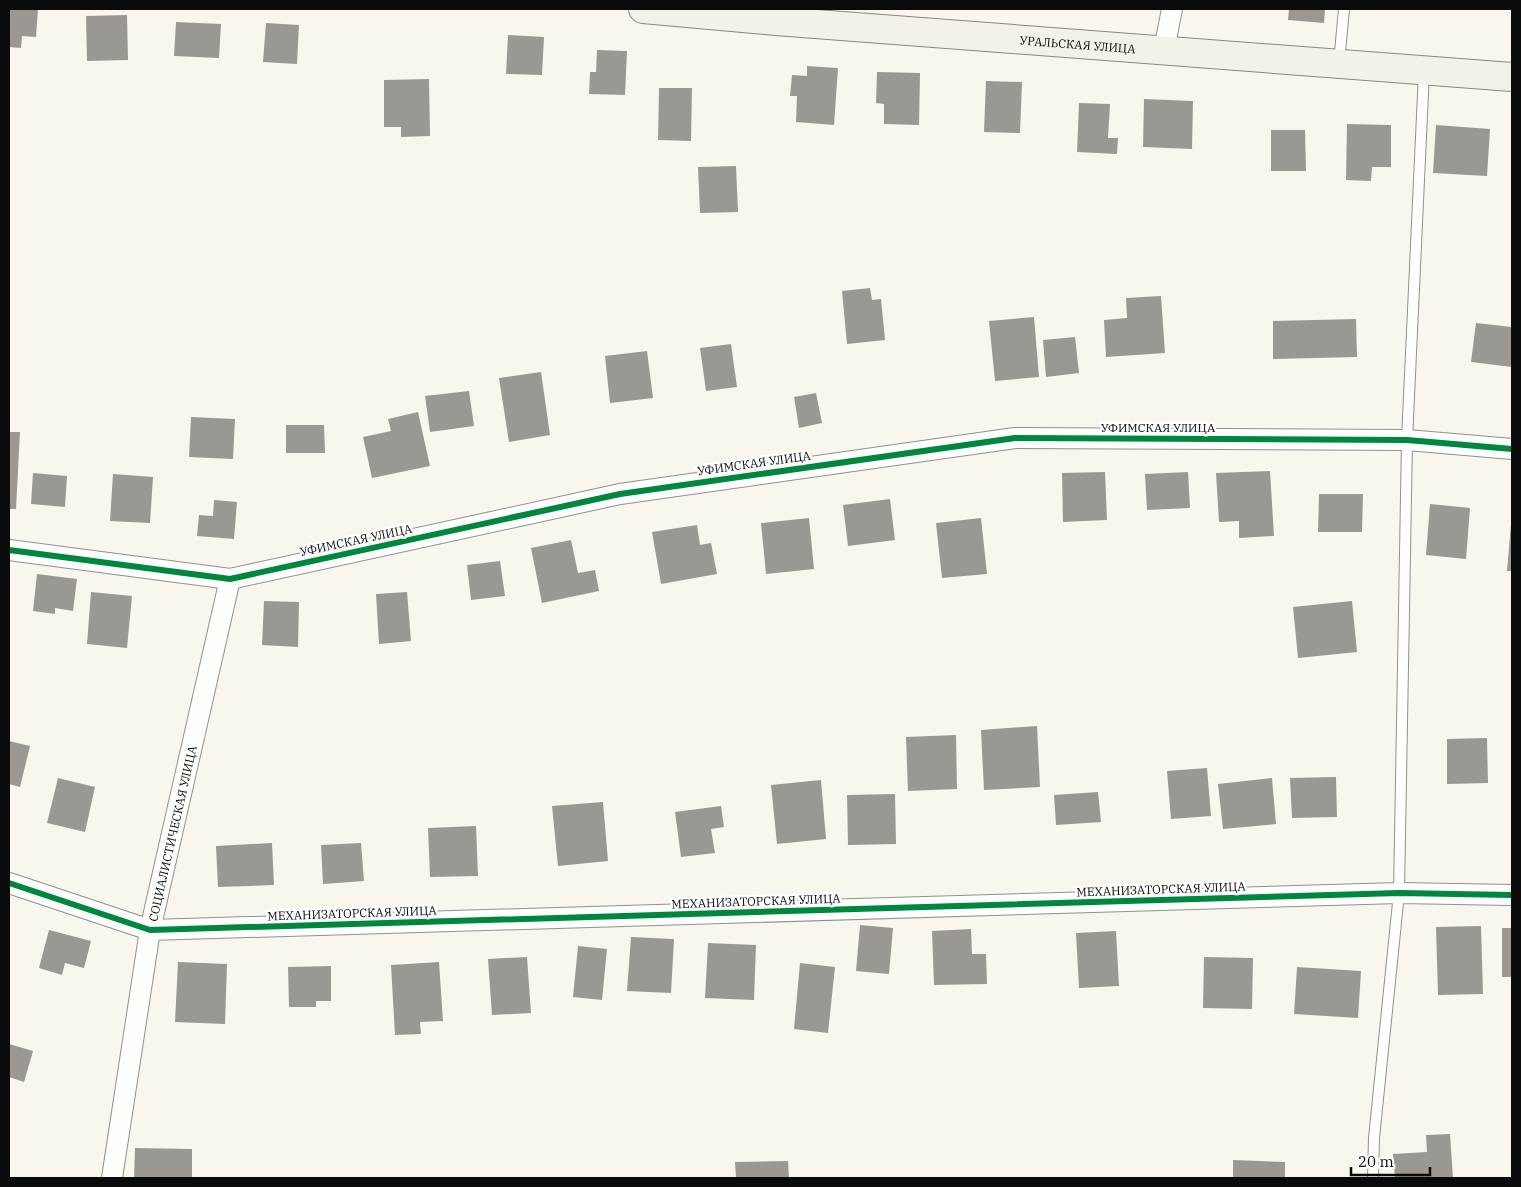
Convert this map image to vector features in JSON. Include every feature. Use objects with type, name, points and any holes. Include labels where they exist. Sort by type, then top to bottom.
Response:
[{"type":"main road","name":"УРАЛЬСКАЯ УЛИЦА","points":[[643,9],[776,21],[1512,77]]},
{"type":"street","points":[[1164,50],[1172,9]]},
{"type":"street","name":"УФИМСКАЯ УЛИЦА","points":[[9,550],[230,579],[620,494],[1015,438],[1407,440],[1512,449]]},
{"type":"street","name":"СОЦИАЛИСТИЧЕСКАЯ УЛИЦА","points":[[112,1178],[150,930],[230,579]]},
{"type":"street","name":"МЕХАНИЗАТОРСКАЯ УЛИЦА","points":[[9,883],[150,930],[1399,894],[1512,896]]},
{"type":"lane","points":[[1339,65],[1344,9]]},
{"type":"lane","points":[[1373,1178],[1374,1138],[1399,894],[1407,440],[1424,71]]},
{"type":"building","points":[[9,9],[38,9],[36,37],[22,36],[21,48],[9,47]]},
{"type":"building","points":[[1289,9],[1325,9],[1324,23],[1288,20]]},
{"type":"building","points":[[127,15],[128,60],[87,61],[86,16]]},
{"type":"building","points":[[176,22],[221,24],[219,58],[174,56]]},
{"type":"building","points":[[266,23],[299,25],[297,64],[263,62]]},
{"type":"building","points":[[508,35],[544,37],[542,75],[506,74]]},
{"type":"building","points":[[597,50],[627,51],[625,95],[589,94],[590,72],[596,72]]},
{"type":"building","points":[[807,66],[838,68],[834,125],[796,122],[797,96],[790,96],[792,75],[807,76]]},
{"type":"building","points":[[877,72],[920,73],[919,125],[884,124],[884,104],[876,103]]},
{"type":"building","points":[[429,79],[430,136],[401,137],[401,127],[384,127],[384,80]]},
{"type":"building","points":[[986,81],[1022,82],[1020,133],[984,132]]},
{"type":"building","points":[[659,88],[692,88],[691,141],[658,140]]},
{"type":"building","points":[[1144,99],[1193,101],[1192,149],[1143,147]]},
{"type":"building","points":[[1079,103],[1110,104],[1108,138],[1118,138],[1117,154],[1077,152]]},
{"type":"building","points":[[1347,124],[1391,125],[1391,167],[1372,167],[1371,181],[1346,180]]},
{"type":"building","points":[[1436,125],[1490,129],[1487,176],[1433,173]]},
{"type":"building","points":[[1271,130],[1305,130],[1306,171],[1271,171]]},
{"type":"building","points":[[736,166],[738,212],[700,213],[698,167]]},
{"type":"building","points":[[870,288],[872,300],[881,299],[885,340],[847,344],[842,291]]},
{"type":"building","points":[[1161,296],[1165,353],[1106,357],[1104,320],[1127,318],[1126,298]]},
{"type":"building","points":[[1034,317],[1039,377],[995,381],[989,321]]},
{"type":"building","points":[[1356,319],[1357,357],[1273,359],[1273,321]]},
{"type":"building","points":[[1476,323],[1512,327],[1512,367],[1471,362]]},
{"type":"building","points":[[1075,337],[1079,373],[1046,377],[1043,340]]},
{"type":"building","points":[[731,344],[737,387],[706,391],[700,348]]},
{"type":"building","points":[[647,351],[653,398],[610,403],[605,356]]},
{"type":"building","points":[[541,372],[550,435],[509,442],[499,378]]},
{"type":"building","points":[[469,391],[474,426],[430,432],[425,396]]},
{"type":"building","points":[[816,393],[822,423],[799,428],[794,397]]},
{"type":"building","points":[[418,412],[430,466],[372,478],[363,437],[391,431],[388,419]]},
{"type":"building","points":[[191,417],[235,419],[233,459],[189,457]]},
{"type":"building","points":[[286,425],[324,425],[325,453],[286,453]]},
{"type":"building","points":[[9,432],[20,432],[16,509],[9,509]]},
{"type":"building","points":[[1270,471],[1274,536],[1239,538],[1239,521],[1219,522],[1216,473]]},
{"type":"building","points":[[1105,472],[1107,520],[1063,522],[1062,473]]},
{"type":"building","points":[[1188,472],[1190,508],[1147,510],[1145,474]]},
{"type":"building","points":[[33,473],[67,476],[65,507],[31,504]]},
{"type":"building","points":[[113,474],[153,477],[150,523],[110,521]]},
{"type":"building","points":[[1319,494],[1363,494],[1362,532],[1318,532]]},
{"type":"building","points":[[890,499],[895,540],[848,546],[843,505]]},
{"type":"building","points":[[214,500],[237,502],[234,539],[197,536],[199,515],[213,516]]},
{"type":"building","points":[[1430,504],[1470,508],[1466,559],[1426,555]]},
{"type":"building","points":[[809,518],[814,569],[766,574],[761,523]]},
{"type":"building","points":[[981,518],[987,574],[942,578],[936,523]]},
{"type":"building","points":[[1511,524],[1512,571],[1507,571]]},
{"type":"building","points":[[697,525],[700,545],[711,543],[717,574],[661,584],[652,532]]},
{"type":"building","points":[[571,540],[578,573],[595,570],[599,591],[542,603],[531,548]]},
{"type":"building","points":[[500,561],[505,596],[471,600],[467,565]]},
{"type":"building","points":[[37,574],[77,579],[73,611],[55,608],[55,614],[33,611]]},
{"type":"building","points":[[91,592],[132,596],[127,648],[87,644]]},
{"type":"building","points":[[407,592],[411,641],[379,644],[376,594]]},
{"type":"building","points":[[264,601],[299,602],[298,647],[262,645]]},
{"type":"building","points":[[1352,601],[1357,652],[1298,658],[1293,607]]},
{"type":"building","points":[[1037,726],[1040,787],[984,790],[981,730]]},
{"type":"building","points":[[956,735],[957,789],[908,791],[906,737]]},
{"type":"building","points":[[1487,738],[1488,783],[1447,784],[1447,739]]},
{"type":"building","points":[[9,741],[30,746],[20,787],[9,784]]},
{"type":"building","points":[[1207,768],[1211,816],[1171,819],[1167,771]]},
{"type":"building","points":[[1336,777],[1337,817],[1292,818],[1290,778]]},
{"type":"building","points":[[58,778],[95,787],[85,832],[47,823]]},
{"type":"building","points":[[1272,778],[1276,824],[1223,829],[1218,784]]},
{"type":"building","points":[[821,780],[826,839],[777,844],[771,785]]},
{"type":"building","points":[[1098,792],[1101,822],[1056,825],[1054,795]]},
{"type":"building","points":[[895,794],[896,844],[848,845],[847,795]]},
{"type":"building","points":[[603,802],[608,861],[558,866],[552,806]]},
{"type":"building","points":[[721,806],[724,827],[711,829],[715,853],[681,857],[675,812]]},
{"type":"building","points":[[476,826],[478,876],[430,877],[428,828]]},
{"type":"building","points":[[272,843],[274,885],[218,887],[216,846]]},
{"type":"building","points":[[361,843],[364,881],[323,884],[321,845]]},
{"type":"building","points":[[860,925],[893,928],[889,974],[856,971]]},
{"type":"building","points":[[1481,926],[1483,994],[1438,995],[1436,927]]},
{"type":"building","points":[[1502,928],[1512,928],[1512,977],[1502,977]]},
{"type":"building","points":[[971,929],[972,954],[986,954],[987,984],[934,985],[932,931]]},
{"type":"building","points":[[49,930],[91,941],[84,968],[65,963],[62,975],[39,968]]},
{"type":"building","points":[[1116,931],[1119,986],[1079,988],[1076,933]]},
{"type":"building","points":[[631,937],[674,939],[671,993],[627,991]]},
{"type":"building","points":[[708,943],[756,945],[754,1000],[705,998]]},
{"type":"building","points":[[578,946],[607,949],[602,1000],[573,997]]},
{"type":"building","points":[[527,957],[531,1013],[492,1015],[488,959]]},
{"type":"building","points":[[1204,957],[1253,958],[1252,1009],[1203,1008]]},
{"type":"building","points":[[178,962],[227,964],[225,1024],[175,1022]]},
{"type":"building","points":[[439,962],[443,1021],[420,1022],[421,1034],[395,1035],[391,965]]},
{"type":"building","points":[[800,963],[835,967],[828,1033],[794,1029]]},
{"type":"building","points":[[331,966],[331,1001],[316,1001],[316,1007],[289,1007],[288,967]]},
{"type":"building","points":[[1297,967],[1361,971],[1358,1018],[1294,1014]]},
{"type":"building","points":[[9,1044],[33,1051],[24,1082],[9,1077]]},
{"type":"building","points":[[1450,1134],[1453,1178],[1395,1178],[1393,1154],[1427,1152],[1426,1135]]},
{"type":"building","points":[[135,1148],[192,1149],[192,1178],[134,1178]]},
{"type":"building","points":[[1233,1160],[1285,1162],[1285,1178],[1233,1178]]},
{"type":"building","points":[[788,1161],[789,1178],[736,1178],[735,1162]]},
{"type":"cycle path","points":[[9,550],[230,579],[620,494],[1015,438],[1407,440],[1512,449]]},
{"type":"cycle path","points":[[9,883],[150,930],[1399,893],[1512,895]]}]
